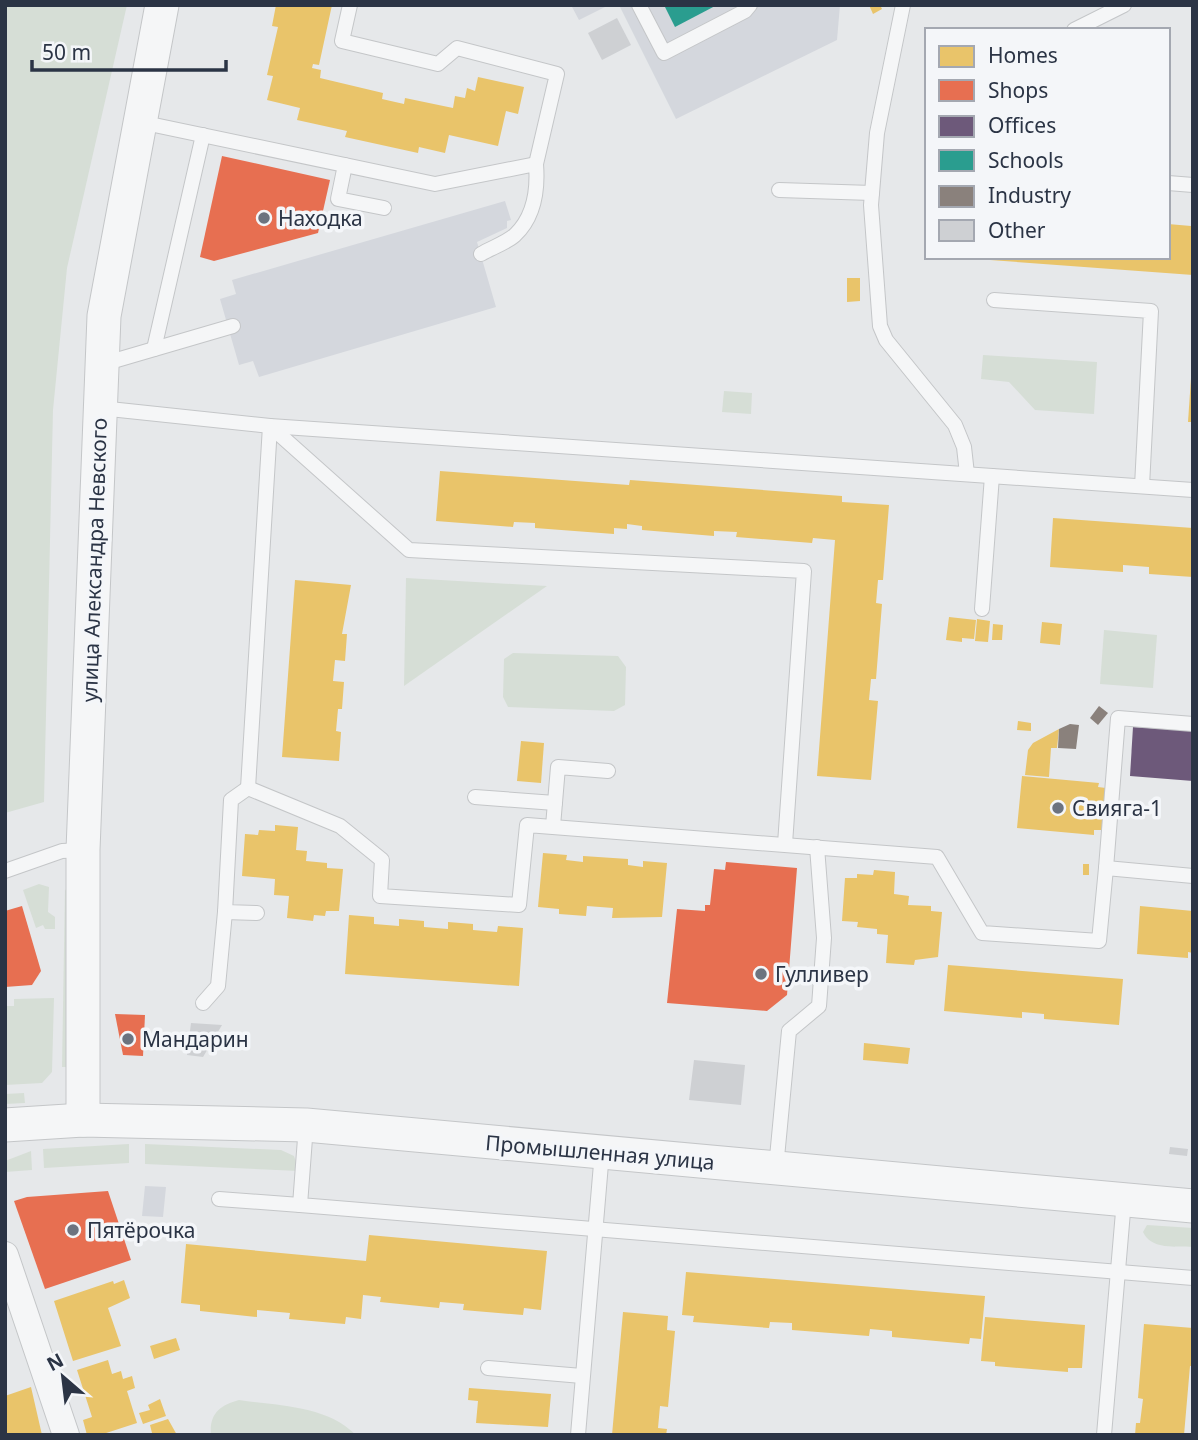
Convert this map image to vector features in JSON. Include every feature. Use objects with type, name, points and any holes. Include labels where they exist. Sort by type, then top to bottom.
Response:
[{"type":"street","name":"улица Александра Невского","points":[[83,1120],[83,850],[104,316],[162,5]]},
{"type":"street","name":"Промышленная улица","points":[[5,1125],[83,1120],[306,1125],[1193,1206]]},
{"type":"street","points":[[5,1255],[66,1435]]},
{"type":"lane","points":[[350,5],[342,41],[438,64],[457,48],[557,74],[536,164],[538,187],[533,207],[515,235],[481,254]]},
{"type":"lane","points":[[639,5],[664,53],[745,11],[750,5]]},
{"type":"lane","points":[[903,5],[877,133],[872,193],[880,326],[886,340],[955,425],[964,447],[967,474]]},
{"type":"lane","points":[[1078,28],[1124,5]]},
{"type":"lane","points":[[141,122],[435,184],[536,164]]},
{"type":"lane","points":[[154,349],[202,135]]},
{"type":"lane","points":[[345,165],[338,199],[384,208]]},
{"type":"lane","points":[[1170,183],[1193,185]]},
{"type":"lane","points":[[779,190],[872,193]]},
{"type":"lane","points":[[994,300],[1151,311],[1142,486]]},
{"type":"lane","points":[[102,364],[233,326]]},
{"type":"lane","points":[[100,408],[270,426],[1193,491]]},
{"type":"lane","points":[[248,788],[270,426]]},
{"type":"lane","points":[[270,426],[409,550],[804,571],[785,844]]},
{"type":"lane","points":[[982,609],[992,476]]},
{"type":"lane","points":[[248,788],[340,826],[382,860],[380,896],[519,905],[527,825],[553,826],[937,857],[982,933],[1099,942],[1118,718],[1193,724]]},
{"type":"lane","points":[[553,826],[558,766],[608,771]]},
{"type":"lane","points":[[203,1003],[218,986],[231,800],[248,788]]},
{"type":"lane","points":[[475,797],[555,803]]},
{"type":"lane","points":[[776,1168],[789,1031],[819,1006],[824,937],[817,847]]},
{"type":"lane","points":[[5,871],[62,851],[83,850]]},
{"type":"lane","points":[[1106,868],[1193,876]]},
{"type":"lane","points":[[225,912],[257,913]]},
{"type":"lane","points":[[300,1205],[306,1125]]},
{"type":"lane","points":[[578,1435],[602,1152]]},
{"type":"lane","points":[[219,1199],[1193,1278]]},
{"type":"lane","points":[[1104,1435],[1124,1200]]},
{"type":"lane","points":[[488,1368],[582,1376]]},
{"type":"shaded area","points":[[5,5],[127,5],[67,268],[53,410],[44,802],[5,813]]},
{"type":"shaded area","points":[[571,5],[609,5],[579,20]]},
{"type":"shaded area","points":[[619,5],[840,5],[837,40],[676,119]]},
{"type":"shaded area","points":[[505,201],[511,220],[507,221],[507,228],[477,242],[496,307],[259,377],[253,361],[239,365],[220,299],[236,294],[232,280]]},
{"type":"shaded area","points":[[983,355],[1097,362],[1094,414],[1035,410],[1009,382],[981,379]]},
{"type":"shaded area","points":[[724,391],[752,393],[751,414],[722,412]]},
{"type":"shaded area","points":[[406,578],[547,586],[404,686]]},
{"type":"shaded area","points":[[1104,630],[1157,635],[1153,688],[1100,684]]},
{"type":"shaded area","points":[[513,653],[618,656],[626,667],[625,705],[614,711],[508,707],[503,697],[504,659]]},
{"type":"shaded area","points":[[39,884],[49,887],[48,912],[55,917],[55,929],[45,929],[43,925],[36,928],[23,890]]},
{"type":"shaded area","points":[[65,889],[71,901],[68,1067],[62,1067]]},
{"type":"shaded area","points":[[54,998],[52,1072],[42,1083],[5,1085],[5,1006],[14,1006],[14,999]]},
{"type":"shaded area","points":[[24,1093],[25,1103],[5,1104],[5,1094]]},
{"type":"shaded area","points":[[129,1144],[129,1163],[44,1168],[43,1149]]},
{"type":"shaded area","points":[[145,1144],[281,1150],[294,1156],[299,1171],[145,1164]]},
{"type":"shaded area","points":[[31,1151],[32,1170],[5,1172],[5,1161]]},
{"type":"shaded area","points":[[145,1186],[166,1187],[163,1217],[142,1216]]},
{"type":"shaded area","points":[[1147,1225],[1193,1228],[1193,1247],[1165,1246],[1152,1242],[1143,1232]]},
{"type":"shaded area","points":[[239,1400],[316,1412],[344,1425],[356,1435],[211,1435],[212,1421],[217,1412]]},
{"type":"building: Homes","points":[[276,5],[332,5],[319,65],[313,64],[312,68],[321,70],[320,78],[383,93],[382,99],[404,104],[405,98],[453,108],[455,96],[465,98],[467,88],[475,91],[478,77],[524,87],[518,114],[506,111],[498,146],[449,135],[445,153],[419,147],[418,153],[345,137],[347,131],[297,120],[300,108],[267,100],[273,76],[267,75],[278,27],[272,26]]},
{"type":"building: Homes","points":[[869,5],[880,5],[882,9],[873,14]]},
{"type":"building: Homes","points":[[1170,224],[1191,226],[1193,275],[976,259],[1170,259]]},
{"type":"building: Homes","points":[[847,278],[860,278],[860,301],[847,302]]},
{"type":"building: Homes","points":[[1191,378],[1193,422],[1188,422]]},
{"type":"building: Homes","points":[[440,471],[629,485],[630,480],[842,496],[842,502],[889,505],[883,580],[878,580],[876,603],[882,604],[876,679],[871,679],[869,700],[878,701],[871,780],[817,776],[835,540],[813,538],[812,543],[736,537],[737,532],[714,531],[714,536],[642,530],[642,526],[627,524],[627,529],[614,528],[614,534],[535,528],[535,523],[514,522],[513,527],[436,521]]},
{"type":"building: Homes","points":[[1053,518],[1193,528],[1193,577],[1149,574],[1149,567],[1123,565],[1123,572],[1050,567]]},
{"type":"building: Homes","points":[[295,580],[351,585],[342,634],[347,634],[345,661],[335,660],[333,681],[344,682],[342,709],[338,709],[336,731],[341,732],[339,761],[282,757]]},
{"type":"building: Homes","points":[[949,617],[976,620],[974,639],[962,638],[962,642],[946,640]]},
{"type":"building: Homes","points":[[977,619],[990,621],[988,642],[975,641]]},
{"type":"building: Homes","points":[[1042,622],[1062,624],[1060,645],[1040,643]]},
{"type":"building: Homes","points":[[993,624],[1003,625],[1002,640],[992,640]]},
{"type":"building: Homes","points":[[1018,721],[1031,723],[1031,731],[1017,730]]},
{"type":"building: Homes","points":[[1059,729],[1057,748],[1051,748],[1049,777],[1025,775],[1028,750],[1033,743]]},
{"type":"building: Homes","points":[[521,741],[544,743],[541,783],[517,781]]},
{"type":"building: Homes","name":"Свияга-1","points":[[1022,776],[1099,783],[1098,787],[1106,788],[1102,830],[1094,830],[1094,835],[1017,828]]},
{"type":"building: Homes","points":[[275,825],[298,827],[296,850],[307,851],[306,861],[327,863],[327,868],[343,869],[339,911],[326,911],[325,916],[314,915],[313,921],[287,918],[289,896],[274,895],[275,879],[242,876],[245,834],[258,835],[259,830],[275,831]]},
{"type":"building: Homes","points":[[543,853],[567,855],[566,860],[583,862],[583,856],[628,859],[628,865],[643,867],[643,861],[667,863],[662,917],[612,918],[613,908],[587,906],[586,916],[559,914],[559,909],[538,907]]},
{"type":"building: Homes","points":[[1083,864],[1089,864],[1089,875],[1083,875]]},
{"type":"building: Homes","points":[[874,870],[895,872],[894,894],[909,896],[908,905],[931,906],[931,911],[942,912],[938,957],[915,960],[914,965],[886,963],[888,935],[877,934],[877,929],[857,927],[858,922],[842,921],[845,878],[857,878],[857,874],[873,875]]},
{"type":"building: Homes","points":[[1140,906],[1193,911],[1193,953],[1188,952],[1188,958],[1137,954]]},
{"type":"building: Homes","points":[[349,915],[374,917],[374,924],[399,926],[399,919],[424,921],[424,927],[448,929],[448,922],[473,924],[473,930],[497,932],[498,926],[523,928],[519,986],[345,974]]},
{"type":"building: Homes","points":[[948,965],[1123,979],[1119,1025],[1044,1019],[1044,1014],[1022,1012],[1022,1018],[944,1011]]},
{"type":"building: Homes","points":[[864,1043],[910,1048],[908,1064],[863,1060]]},
{"type":"building: Homes","points":[[369,1235],[547,1251],[541,1310],[524,1308],[523,1315],[463,1310],[464,1304],[440,1302],[439,1308],[380,1302],[381,1297],[363,1295],[361,1319],[346,1317],[345,1324],[289,1319],[290,1313],[257,1310],[257,1317],[200,1311],[200,1305],[181,1303],[186,1244],[366,1261]]},
{"type":"building: Homes","points":[[686,1272],[985,1296],[981,1339],[970,1338],[969,1344],[892,1337],[892,1331],[870,1329],[869,1336],[792,1330],[792,1323],[770,1322],[769,1328],[693,1322],[694,1316],[682,1315]]},
{"type":"building: Homes","points":[[124,1280],[130,1298],[108,1308],[121,1346],[73,1361],[54,1301],[113,1281],[114,1284]]},
{"type":"building: Homes","points":[[623,1312],[668,1316],[667,1330],[675,1331],[668,1407],[660,1406],[658,1428],[667,1429],[666,1435],[612,1435]]},
{"type":"building: Homes","points":[[985,1317],[1085,1325],[1082,1368],[1068,1368],[1068,1372],[995,1366],[995,1362],[981,1361]]},
{"type":"building: Homes","points":[[1144,1324],[1193,1328],[1193,1366],[1190,1366],[1184,1435],[1135,1435],[1136,1423],[1140,1423],[1143,1399],[1138,1398]]},
{"type":"building: Homes","points":[[176,1338],[180,1350],[154,1359],[150,1346]]},
{"type":"building: Homes","points":[[108,1360],[112,1374],[121,1371],[123,1379],[132,1376],[135,1388],[127,1391],[137,1423],[100,1435],[87,1435],[83,1420],[92,1417],[77,1370]]},
{"type":"building: Homes","points":[[31,1387],[42,1435],[5,1435],[5,1396]]},
{"type":"building: Homes","points":[[469,1388],[551,1394],[548,1427],[476,1423],[478,1401],[468,1400]]},
{"type":"building: Homes","points":[[160,1399],[166,1416],[143,1424],[139,1413],[150,1410],[148,1405]]},
{"type":"building: Homes","points":[[168,1419],[177,1435],[152,1433],[150,1425]]},
{"type":"building: Shops","name":"Находка","points":[[222,156],[330,180],[318,233],[214,261],[200,257]]},
{"type":"building: Shops","points":[[726,862],[797,868],[787,995],[767,1011],[667,1003],[677,909],[705,911],[705,905],[710,905],[714,869],[725,870]]},
{"type":"building: Shops","points":[[22,906],[41,971],[32,985],[5,987],[5,911]]},
{"type":"building: Shops","points":[[115,1014],[145,1015],[143,1056],[123,1055]]},
{"type":"building: Shops","name":"Пятёрочка","points":[[108,1191],[131,1260],[45,1289],[14,1201],[27,1197]]},
{"type":"building: Offices","points":[[1133,727],[1193,731],[1193,781],[1130,776]]},
{"type":"building: Schools","points":[[664,5],[717,5],[675,27]]},
{"type":"building: Industry","points":[[1099,706],[1108,713],[1098,725],[1090,718]]},
{"type":"building: Industry","points":[[1070,724],[1079,725],[1076,749],[1058,748],[1059,729]]},
{"type":"building: Other","points":[[617,18],[631,45],[602,60],[588,33]]},
{"type":"building: Other","points":[[191,1023],[222,1025],[203,1057],[187,1055]]},
{"type":"building: Other","points":[[694,1060],[745,1065],[741,1105],[689,1100]]},
{"type":"building: Other","points":[[1170,1147],[1188,1149],[1187,1156],[1169,1154]]},
{"type":"place","name":"Находка","points":[[264,218]]},
{"type":"place","name":"Свияга-1","points":[[1058,808]]},
{"type":"place","name":"Гулливер","points":[[761,974]]},
{"type":"place","name":"Мандарин","points":[[128,1039]]},
{"type":"place","name":"Пятёрочка","points":[[73,1230]]}]
